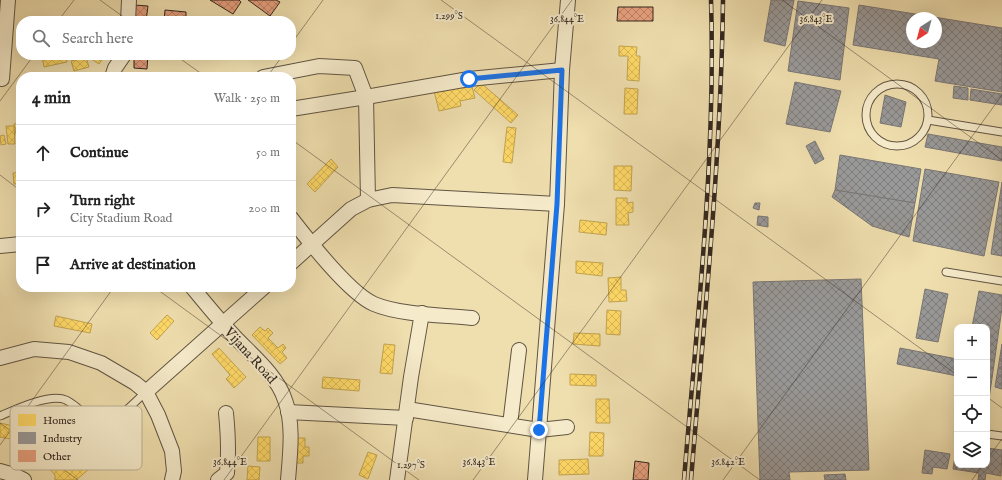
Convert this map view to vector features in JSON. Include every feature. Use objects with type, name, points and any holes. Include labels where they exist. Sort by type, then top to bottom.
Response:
[{"type":"street","points":[[2,79],[8,0]]},
{"type":"street","points":[[128,16],[129,0]]},
{"type":"street","points":[[535,480],[557,204],[562,70],[568,0]]},
{"type":"street","points":[[114,72],[121,60]]},
{"type":"street","points":[[288,72],[319,66],[354,68],[366,97],[368,200]]},
{"type":"street","points":[[296,108],[469,79],[562,70]]},
{"type":"street","points":[[296,259],[351,209],[368,200],[392,195],[557,204]]},
{"type":"street","points":[[296,224],[312,245],[358,293],[374,304],[394,310],[472,318]]},
{"type":"street","points":[[0,246],[16,244]]},
{"type":"street","name":"Vijana Road","points":[[196,292],[222,323],[276,381],[286,401],[290,453],[288,480]]},
{"type":"street","points":[[146,392],[258,292]]},
{"type":"street","points":[[397,480],[422,313]]},
{"type":"street","points":[[0,358],[34,349],[69,352],[101,363],[146,392],[158,415],[172,451],[174,471],[172,480]]},
{"type":"street","points":[[510,425],[519,350]]},
{"type":"street","points":[[288,412],[406,413],[510,425],[539,430],[567,427]]},
{"type":"street","points":[[218,480],[227,473],[229,448],[226,413]]},
{"type":"street","points":[[0,471],[24,480]]},
{"type":"lane","points":[[898,83],[909,86],[921,96],[928,110],[928,120],[925,130],[918,138],[905,145],[890,146],[880,142],[872,135],[867,126],[865,116],[866,106],[871,96],[878,89],[888,84],[898,83]]},
{"type":"lane","points":[[928,120],[1002,132]]},
{"type":"lane","points":[[946,272],[1002,281]]},
{"type":"lane","points":[[131,406],[146,392]]},
{"type":"lane","points":[[23,406],[59,399],[74,406]]},
{"type":"lane","points":[[0,416],[10,412]]},
{"type":"lane","points":[[990,434],[1002,436]]},
{"type":"building: Homes","points":[[619,46],[637,47],[636,56],[640,56],[639,81],[627,80],[628,56],[619,56]]},
{"type":"building: Homes","points":[[43,60],[66,60],[67,62],[44,67]]},
{"type":"building: Homes","points":[[87,60],[89,67],[74,71],[71,61]]},
{"type":"building: Homes","points":[[93,60],[102,60],[99,64]]},
{"type":"building: Homes","points":[[471,83],[475,98],[460,101],[461,106],[439,111],[434,91]]},
{"type":"building: Homes","points":[[481,83],[518,115],[511,123],[474,90]]},
{"type":"building: Homes","points":[[625,88],[638,89],[637,114],[624,114]]},
{"type":"building: Homes","points":[[14,124],[16,124],[16,134]]},
{"type":"building: Homes","points":[[6,126],[14,126],[15,144],[8,144]]},
{"type":"building: Homes","points":[[507,127],[516,128],[512,163],[503,162]]},
{"type":"building: Homes","points":[[4,135],[6,144],[1,145],[0,136]]},
{"type":"building: Homes","points":[[331,159],[338,167],[315,192],[307,184]]},
{"type":"building: Homes","points":[[614,166],[632,166],[631,191],[614,190]]},
{"type":"building: Homes","points":[[13,173],[16,173],[16,184],[14,184]]},
{"type":"building: Homes","points":[[616,198],[627,198],[627,203],[633,202],[633,212],[628,213],[629,225],[616,225]]},
{"type":"building: Homes","points":[[580,220],[607,223],[606,235],[579,232]]},
{"type":"building: Homes","points":[[576,261],[603,263],[602,276],[576,273]]},
{"type":"building: Homes","points":[[621,277],[621,290],[626,290],[627,301],[609,302],[608,278]]},
{"type":"building: Homes","points":[[607,310],[621,311],[620,335],[606,334]]},
{"type":"building: Homes","points":[[167,315],[174,321],[157,340],[150,333]]},
{"type":"building: Homes","points":[[56,316],[92,324],[90,333],[54,326]]},
{"type":"building: Homes","points":[[260,327],[265,331],[268,328],[273,333],[268,338],[278,348],[283,344],[286,348],[282,352],[287,358],[280,364],[252,335]]},
{"type":"building: Homes","points":[[574,333],[600,334],[600,346],[573,344]]},
{"type":"building: Homes","points":[[384,344],[395,345],[392,374],[380,373]]},
{"type":"building: Homes","points":[[219,348],[246,377],[234,388],[226,379],[230,375],[212,354]]},
{"type":"building: Homes","points":[[570,374],[596,375],[596,386],[570,385]]},
{"type":"building: Homes","points":[[323,377],[360,380],[359,391],[322,388]]},
{"type":"building: Homes","points":[[596,399],[609,399],[610,423],[596,423]]},
{"type":"building: Homes","points":[[0,423],[10,425],[10,439],[0,437]]},
{"type":"building: Homes","points":[[590,432],[604,433],[603,456],[589,456]]},
{"type":"building: Homes","points":[[258,437],[270,437],[270,461],[257,461]]},
{"type":"building: Homes","points":[[294,438],[305,438],[305,447],[309,447],[309,456],[303,456],[303,463],[293,463]]},
{"type":"building: Homes","points":[[368,452],[377,455],[368,479],[359,475]]},
{"type":"building: Homes","points":[[588,459],[589,474],[559,475],[559,460]]},
{"type":"building: Homes","points":[[248,466],[260,467],[259,480],[247,480]]},
{"type":"building: Homes","points":[[51,470],[88,470],[76,480],[55,480],[55,475]]},
{"type":"building: Industry","points":[[771,0],[794,0],[785,46],[764,41]]},
{"type":"building: Industry","points":[[798,1],[849,8],[840,80],[788,71]]},
{"type":"building: Industry","points":[[859,5],[906,13],[906,48],[942,48],[942,18],[1002,28],[1002,92],[935,81],[939,59],[853,45]]},
{"type":"building: Industry","points":[[795,82],[841,91],[830,132],[786,124]]},
{"type":"building: Industry","points":[[954,86],[968,88],[968,100],[953,98]]},
{"type":"building: Industry","points":[[971,89],[1002,94],[1002,105],[970,100]]},
{"type":"building: Industry","points":[[885,95],[906,102],[901,127],[880,123]]},
{"type":"building: Industry","points":[[928,134],[1002,147],[1002,161],[925,147]]},
{"type":"building: Industry","points":[[815,141],[824,159],[815,164],[806,146]]},
{"type":"building: Industry","points":[[840,155],[921,169],[915,203],[835,190]]},
{"type":"building: Industry","points":[[925,169],[999,182],[984,256],[913,241]]},
{"type":"building: Industry","points":[[1002,182],[1002,256],[991,254]]},
{"type":"building: Industry","points":[[835,190],[915,203],[909,237],[872,226],[832,197]]},
{"type":"building: Industry","points":[[755,203],[760,203],[759,210],[753,208]]},
{"type":"building: Industry","points":[[758,216],[768,217],[768,227],[757,225]]},
{"type":"building: Industry","points":[[861,279],[869,470],[789,472],[790,480],[760,480],[753,282]]},
{"type":"building: Industry","points":[[925,289],[948,294],[938,342],[916,338]]},
{"type":"building: Industry","points":[[979,291],[1002,295],[1002,308],[990,392],[990,324],[973,324]]},
{"type":"building: Industry","points":[[1002,344],[1002,389],[995,387]]},
{"type":"building: Industry","points":[[900,348],[954,358],[954,375],[897,364]]},
{"type":"building: Industry","points":[[990,448],[1002,450],[1001,476],[986,473],[985,480],[978,480],[979,473],[953,469],[954,463],[954,468],[990,468]]},
{"type":"building: Industry","points":[[925,450],[950,454],[947,469],[933,467],[932,474],[922,473]]},
{"type":"building: Industry","points":[[845,474],[846,480],[825,480],[824,475]]},
{"type":"building: Other","points":[[210,0],[239,0],[241,2],[233,14]]},
{"type":"building: Other","points":[[248,0],[276,0],[280,2],[270,16]]},
{"type":"building: Other","points":[[134,5],[148,6],[147,16],[133,16]]},
{"type":"building: Other","points":[[618,7],[653,7],[653,21],[617,21]]},
{"type":"building: Other","points":[[165,10],[186,12],[186,16],[164,16]]},
{"type":"building: Other","points":[[134,60],[148,60],[147,69],[134,68]]},
{"type":"building: Other","points":[[635,461],[649,463],[648,480],[633,480]]},
{"type":"railway","points":[[684,480],[700,300],[708,180],[711,120],[711,0]]},
{"type":"railway","points":[[691,480],[715,180],[722,60],[723,0]]},
{"type":"route","points":[[469,79],[562,70],[557,204],[539,430]]}]
